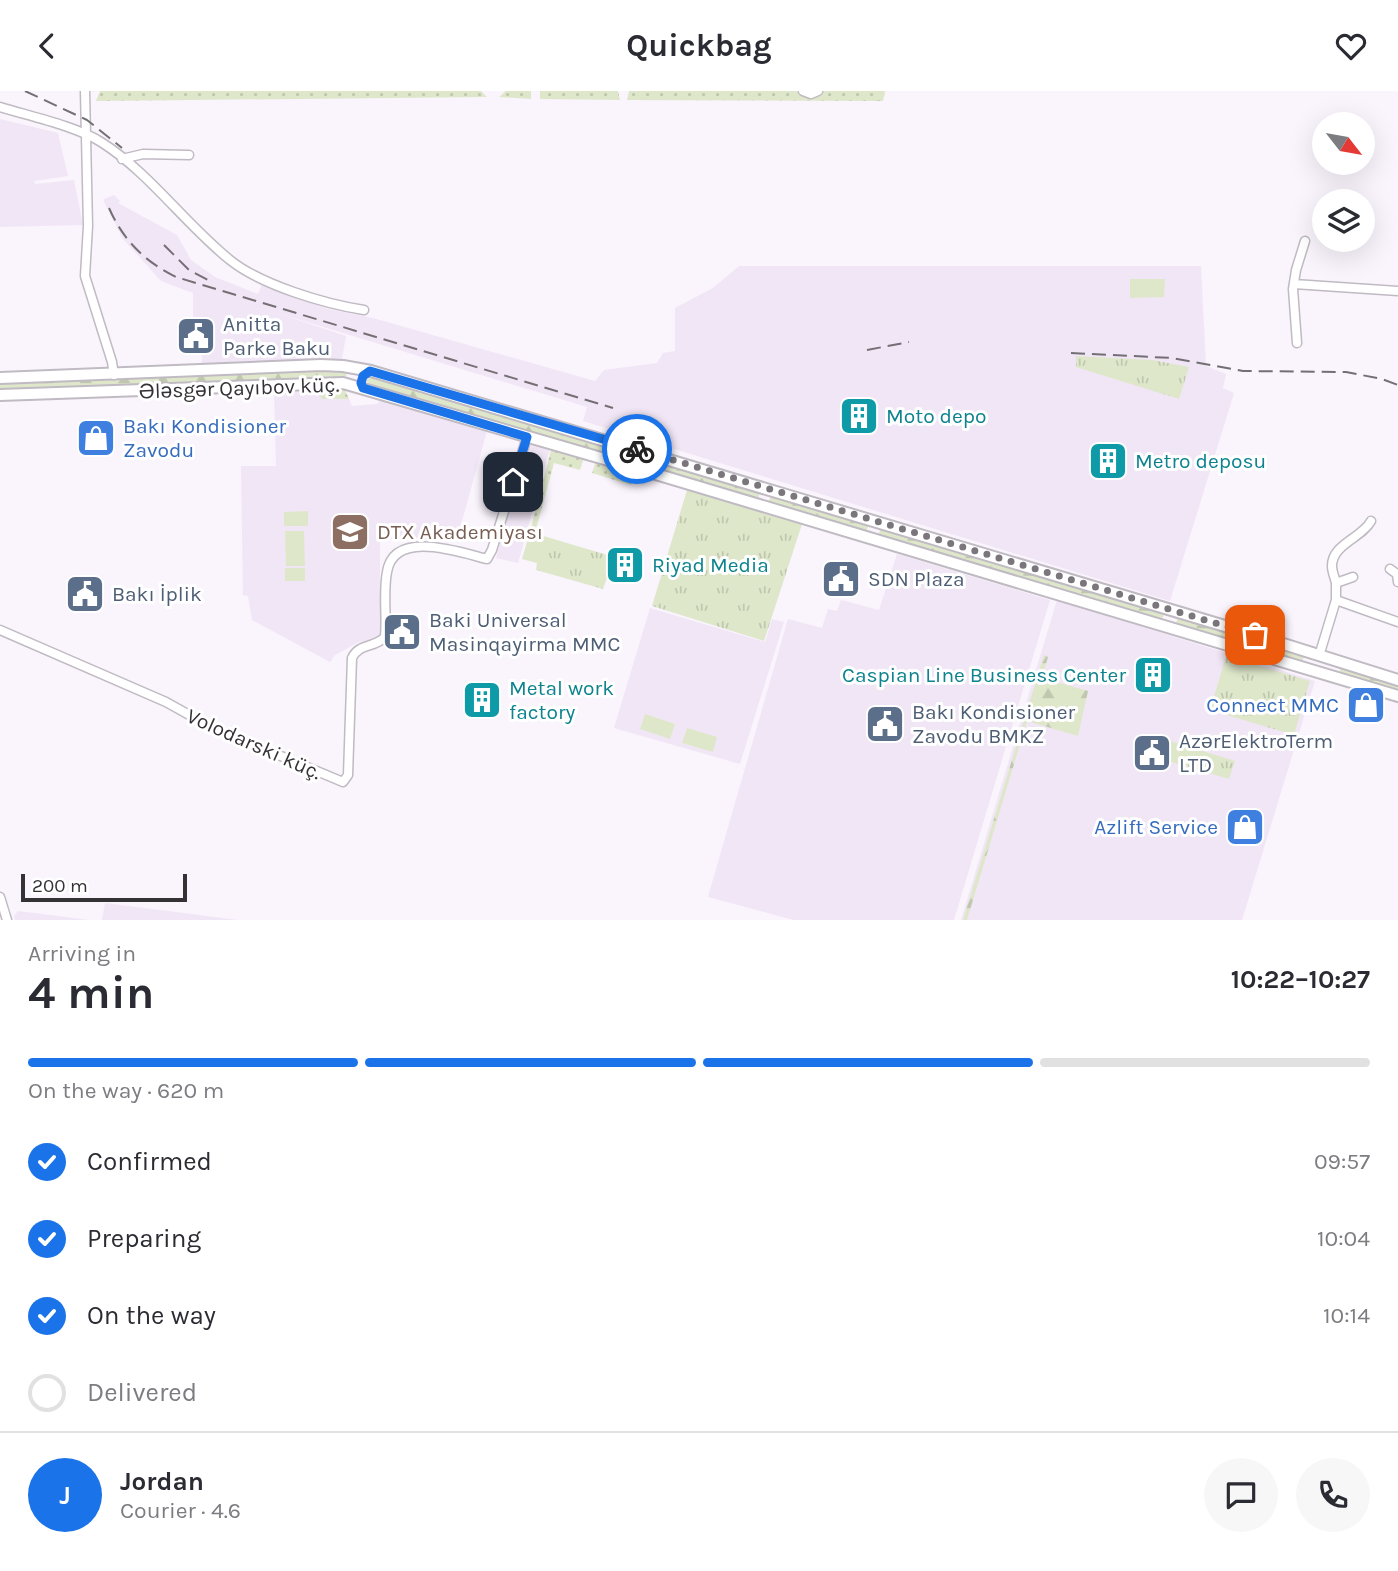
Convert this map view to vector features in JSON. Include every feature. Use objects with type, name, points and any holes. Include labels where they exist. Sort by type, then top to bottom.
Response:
[{"type":"main road","name":"Ələsgər Qayıbov küç.","points":[[0,378],[343,366],[370,371],[1398,680]]},
{"type":"main road","points":[[343,366],[351,374],[343,383]]},
{"type":"main road","points":[[363,388],[362,378],[370,371]]},
{"type":"main road","name":"Ələsgər Qayıbov küç.","points":[[0,395],[343,383],[1398,696]]},
{"type":"main road","points":[[762,507],[768,489]]},
{"type":"main road","points":[[870,539],[875,522]]},
{"type":"main road","points":[[1168,628],[1173,611]]},
{"type":"main road","points":[[1319,656],[1323,674]]},
{"type":"street","points":[[85,91],[88,226],[85,276],[114,375]]},
{"type":"street","points":[[803,91],[811,94],[818,91]]},
{"type":"street","points":[[0,107],[100,141],[141,174],[233,262],[273,283],[310,297],[335,306],[363,310]]},
{"type":"street","points":[[122,159],[143,154],[189,155]]},
{"type":"street","points":[[1297,343],[1294,284],[1305,241]]},
{"type":"street","points":[[1294,284],[1398,291]]},
{"type":"street","name":"Volodarski küç.","points":[[0,630],[166,702],[220,731],[343,782],[348,775],[352,658],[361,647],[380,642],[384,637],[386,576],[391,559],[398,551],[408,547],[448,549],[487,559],[527,437]]},
{"type":"street","points":[[1319,656],[1335,600],[1336,583],[1331,567],[1334,559],[1344,545],[1362,534],[1371,521]]},
{"type":"street","points":[[1390,569],[1397,574],[1398,582]]},
{"type":"street","points":[[1336,583],[1353,577]]},
{"type":"street","points":[[1335,600],[1398,622]]},
{"type":"street","points":[[0,897],[7,920]]},
{"type":"shaded area","points":[[0,119],[58,133],[68,176],[34,181],[35,184],[74,180],[83,225],[0,227]]},
{"type":"shaded area","points":[[114,195],[120,201],[118,203],[177,235],[191,260],[215,277],[258,294],[262,285],[328,309],[373,318],[595,381],[604,370],[657,363],[663,353],[675,351],[675,308],[713,288],[739,266],[1201,266],[1206,366],[1226,374],[1223,388],[1234,393],[1170,601],[583,421],[587,407],[277,313],[346,336],[342,359],[202,367],[201,321],[193,320],[193,293],[161,281],[123,239],[104,202],[104,199]]},
{"type":"shaded area","name":"DTX Akademiyası","points":[[316,391],[322,399],[349,399],[352,406],[377,404],[382,399],[487,431],[457,539],[380,539],[380,638],[359,642],[335,655],[330,662],[252,620],[248,596],[243,595],[241,466],[276,466],[274,392]]},
{"type":"shaded area","points":[[529,443],[550,449],[518,563],[496,558]]},
{"type":"shaded area","name":"Bakı Kondisioner Zavodu BMKZ","points":[[897,554],[1050,600],[954,920],[794,920],[708,897],[788,619],[822,628],[828,609],[837,611],[841,600],[879,610]]},
{"type":"shaded area","name":"AzərElektroTerm LTD","points":[[1057,600],[1315,681],[1242,920],[961,920]]},
{"type":"shaded area","points":[[650,608],[765,642],[772,619],[784,622],[740,764],[614,728]]},
{"type":"shaded area","points":[[105,903],[238,920],[102,920]]},
{"type":"shaded area","points":[[18,911],[89,920],[15,920],[14,916]]},
{"type":"green space","points":[[100,91],[481,91],[487,97],[96,101]]},
{"type":"green space","points":[[506,91],[531,91],[531,99],[499,97]]},
{"type":"green space","points":[[540,91],[618,91],[620,100],[540,99]]},
{"type":"green space","points":[[629,91],[796,91],[813,98],[823,91],[885,91],[883,101],[627,100]]},
{"type":"green space","points":[[1130,279],[1165,279],[1164,297],[1130,298]]},
{"type":"green space","points":[[1076,356],[1152,360],[1189,367],[1179,399],[1076,367]]},
{"type":"green space","points":[[327,368],[344,371],[347,375],[342,379],[0,391],[0,382]]},
{"type":"green space","points":[[371,375],[761,490],[757,501],[373,386],[366,381]]},
{"type":"green space","points":[[345,390],[349,399],[322,399],[316,391]]},
{"type":"green space","points":[[551,450],[584,458],[580,470],[554,463],[535,533],[530,532]]},
{"type":"green space","points":[[596,461],[635,473],[631,485],[592,473]]},
{"type":"green space","points":[[687,490],[803,521],[764,641],[652,606]]},
{"type":"green space","points":[[771,495],[869,523],[866,533],[768,504]]},
{"type":"green space","points":[[308,511],[308,526],[284,526],[284,512]]},
{"type":"green space","points":[[881,527],[1164,612],[1162,621],[878,537]]},
{"type":"green space","points":[[285,531],[304,531],[305,566],[286,566]]},
{"type":"green space","points":[[530,532],[614,557],[603,589],[536,570],[537,563],[522,559]]},
{"type":"green space","points":[[285,568],[305,568],[305,581],[285,581]]},
{"type":"green space","points":[[1178,616],[1304,656],[1302,663],[1176,624]]},
{"type":"green space","points":[[1044,655],[1048,657],[1042,678],[1088,691],[1078,736],[1027,721],[967,920],[963,920]]},
{"type":"green space","points":[[1226,656],[1310,681],[1294,735],[1210,710]]},
{"type":"green space","points":[[1341,667],[1398,684],[1398,692],[1339,674]]},
{"type":"green space","points":[[645,714],[675,724],[670,739],[640,729]]},
{"type":"green space","points":[[687,728],[717,737],[713,752],[682,743]]},
{"type":"green space","points":[[1164,739],[1235,761],[1229,779],[1158,758]]},
{"type":"railway","points":[[25,91],[87,120],[122,148]]},
{"type":"railway","points":[[109,208],[136,249],[176,277],[613,408]]},
{"type":"railway","points":[[164,245],[189,270],[210,281]]},
{"type":"railway","points":[[867,350],[909,342]]},
{"type":"railway","points":[[1071,353],[1172,358],[1243,371],[1346,372],[1398,385]]},
{"type":"way so far","points":[[637,449],[1255,635]]},
{"type":"place","name":"Anitta Parke Baku","points":[[196,336]]},
{"type":"place","name":"Moto depo","points":[[859,416]]},
{"type":"place","name":"Bakı Kondisioner Zavodu","points":[[96,438]]},
{"type":"place","name":"Metro deposu","points":[[1108,461]]},
{"type":"place","name":"DTX Akademiyası","points":[[350,532]]},
{"type":"place","name":"Riyad Media","points":[[625,565]]},
{"type":"place","name":"SDN Plaza","points":[[841,579]]},
{"type":"place","name":"Bakı İplik","points":[[85,594]]},
{"type":"place","name":"Baki Universal Masinqayirma MMC","points":[[402,632]]},
{"type":"place","name":"Caspian Line Business Center","points":[[1153,675]]},
{"type":"place","name":"Metal work factory","points":[[482,700]]},
{"type":"place","name":"Connect MMC","points":[[1366,705]]},
{"type":"place","name":"Bakı Kondisioner Zavodu BMKZ","points":[[885,724]]},
{"type":"place","name":"AzərElektroTerm LTD","points":[[1152,753]]},
{"type":"place","name":"Azlift Service","points":[[1245,827]]},
{"type":"route","points":[[513,482],[527,437],[363,388],[363,376],[370,371],[637,449]]}]
